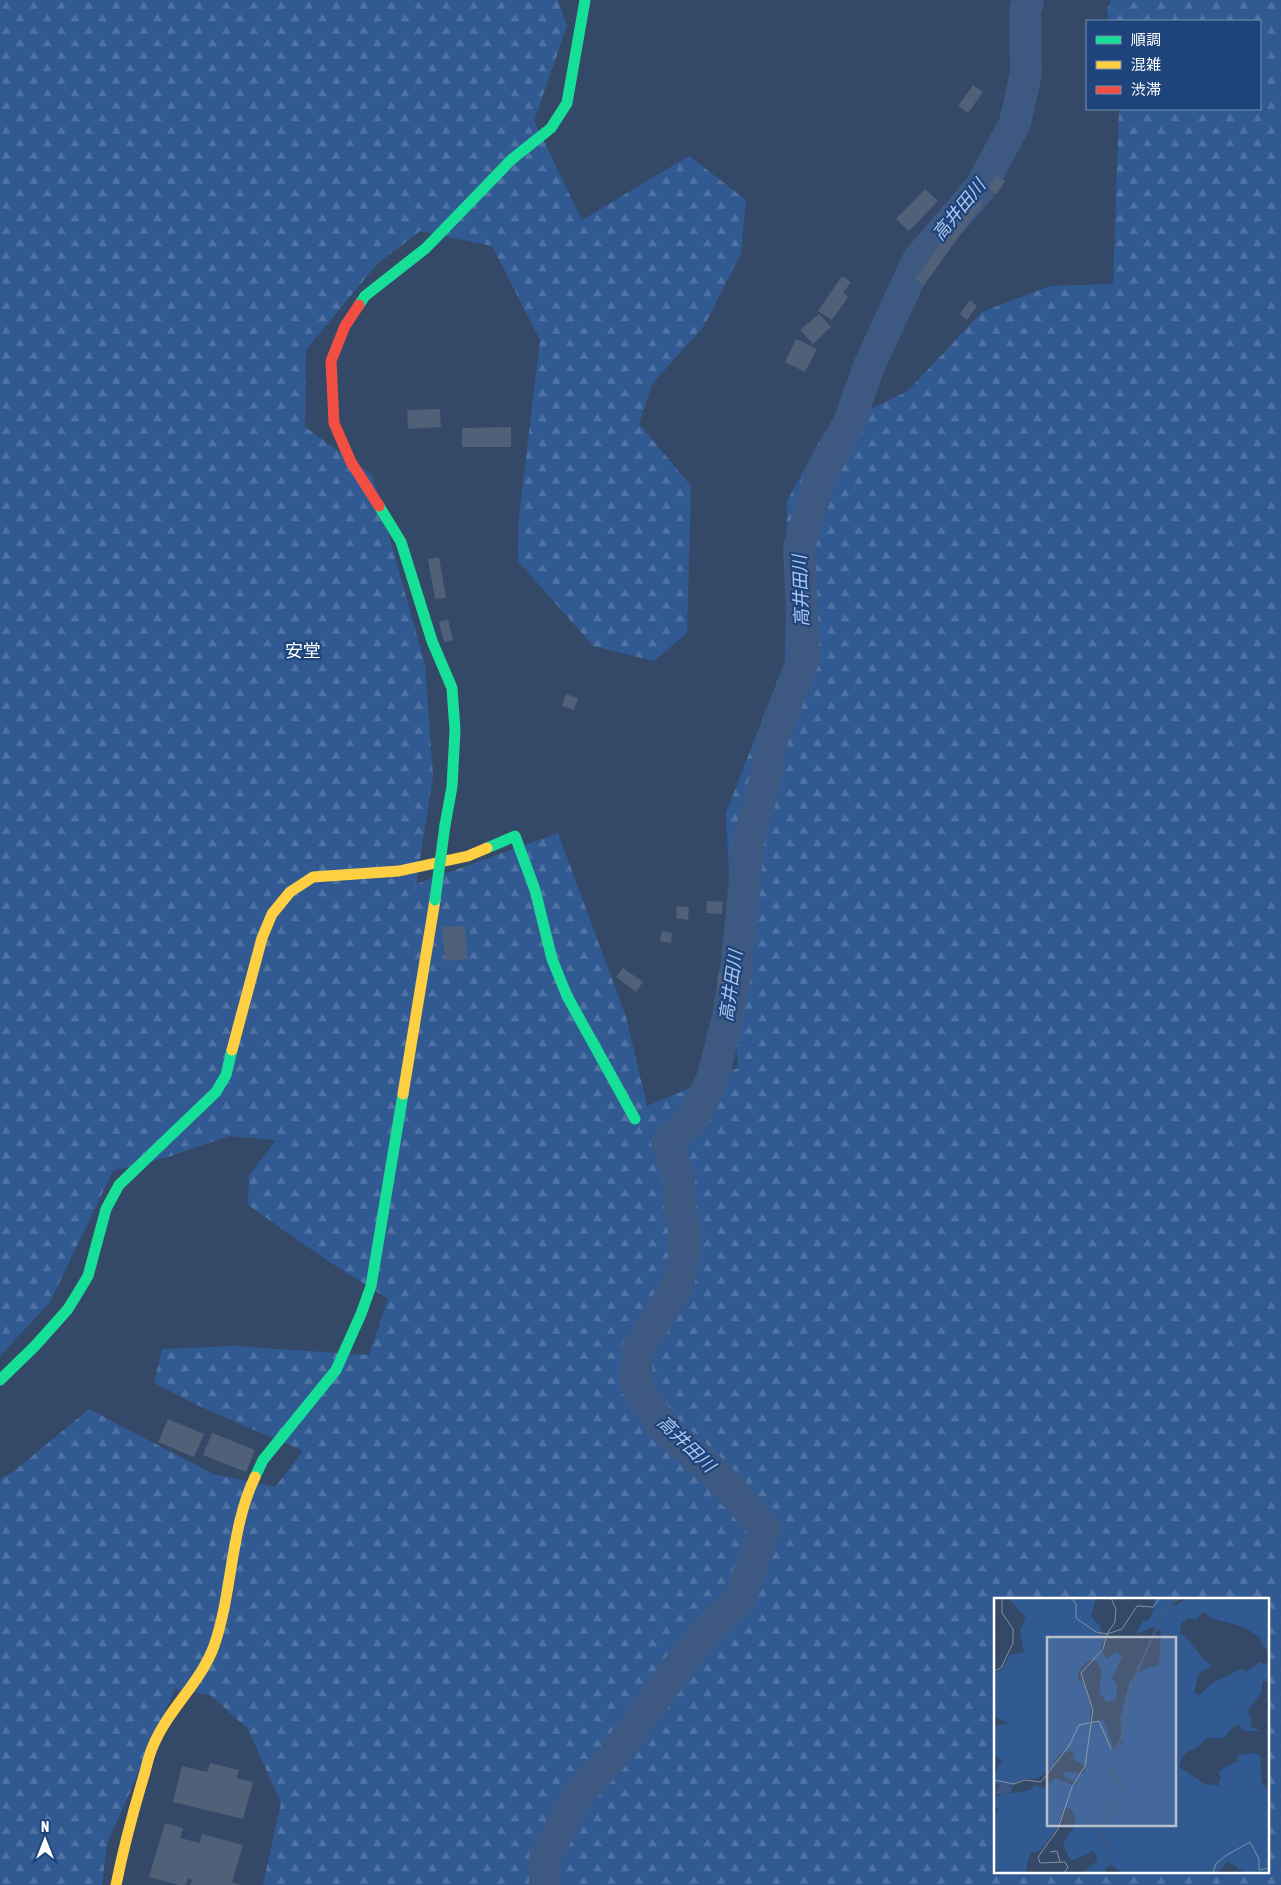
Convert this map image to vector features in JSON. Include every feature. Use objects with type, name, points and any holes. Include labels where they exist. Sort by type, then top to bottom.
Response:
[{"type":"street","points":[[116,1885],[128,1829],[153,1746],[169,1715],[190,1691],[206,1666],[214,1645],[225,1609],[237,1534],[248,1490],[263,1460],[336,1370],[361,1314],[370,1286],[435,900],[452,787],[455,730],[452,688],[432,641],[401,542],[351,462],[334,423],[331,361],[345,326],[364,296],[426,248],[511,160],[551,128],[567,103],[585,0]]},
{"type":"street","points":[[0,1380],[35,1346],[68,1309],[88,1276],[106,1209],[118,1186],[134,1168],[216,1092],[226,1075],[262,938],[272,914],[290,892],[313,877],[399,871],[468,856],[515,836],[535,890],[552,959],[567,996],[635,1119]]},
{"type":"green space","points":[[0,0],[558,0],[567,26],[534,121],[582,220],[689,156],[746,200],[741,253],[704,326],[652,384],[639,424],[691,486],[687,633],[654,661],[593,646],[518,561],[519,516],[540,340],[492,246],[420,231],[377,264],[306,350],[305,427],[372,475],[425,664],[433,776],[416,884],[558,833],[626,1017],[647,1106],[738,1068],[726,813],[785,661],[787,501],[825,431],[908,391],[982,312],[1050,286],[1113,284],[1119,110],[1261,110],[1261,20],[1108,20],[1107,10],[1111,0],[1281,0],[1281,1885],[263,1885],[281,1803],[248,1729],[210,1695],[175,1689],[107,1844],[102,1885],[0,1885],[0,1479],[13,1472],[89,1409],[213,1474],[275,1487],[303,1451],[199,1406],[154,1383],[162,1349],[233,1346],[369,1355],[388,1299],[325,1259],[248,1205],[249,1175],[276,1140],[229,1136],[168,1157],[113,1171],[50,1302],[0,1356]]},
{"type":"building","points":[[973,85],[983,92],[968,113],[958,106]]},
{"type":"building","points":[[996,175],[1005,181],[997,194],[988,188]]},
{"type":"building","points":[[925,189],[938,201],[909,231],[896,219]]},
{"type":"building","points":[[975,196],[983,203],[924,285],[915,279]]},
{"type":"building","points":[[842,276],[851,282],[843,293],[848,297],[832,320],[818,311]]},
{"type":"building","points":[[970,300],[977,306],[967,320],[960,314]]},
{"type":"building","points":[[819,314],[831,327],[813,344],[800,330]]},
{"type":"building","points":[[796,339],[817,349],[805,372],[785,362]]},
{"type":"building","points":[[440,409],[441,427],[408,429],[407,410]]},
{"type":"building","points":[[511,427],[511,447],[462,447],[462,428]]},
{"type":"building","points":[[439,557],[446,598],[435,599],[428,559]]},
{"type":"building","points":[[448,619],[453,640],[444,642],[439,622]]},
{"type":"building","points":[[566,694],[578,698],[574,710],[562,706]]},
{"type":"building","points":[[707,901],[723,902],[722,914],[706,913]]},
{"type":"building","points":[[677,906],[689,907],[688,920],[676,918]]},
{"type":"building","points":[[465,926],[467,959],[445,961],[442,927]]},
{"type":"building","points":[[662,931],[672,933],[671,943],[660,941]]},
{"type":"building","points":[[623,968],[643,982],[636,992],[616,977]]},
{"type":"building","points":[[718,973],[729,974],[728,987],[717,986]]},
{"type":"building","points":[[168,1419],[204,1434],[194,1457],[158,1442]]},
{"type":"building","points":[[212,1433],[255,1450],[246,1472],[203,1455]]},
{"type":"building","points":[[210,1763],[239,1770],[237,1778],[253,1782],[243,1819],[173,1802],[182,1766],[207,1772]]},
{"type":"building","points":[[165,1823],[183,1828],[180,1838],[200,1843],[202,1834],[243,1845],[232,1882],[241,1885],[190,1885],[192,1880],[188,1878],[186,1885],[179,1885],[149,1877]]},
{"type":"waterway","name":"高井田川","points":[[545,1885],[545,1858],[577,1795],[611,1759],[681,1663],[711,1627],[740,1599],[765,1528],[717,1475],[661,1425],[636,1385],[637,1351],[677,1287],[684,1259],[684,1222],[680,1210],[679,1178],[667,1141],[693,1119],[713,1077],[728,1017],[737,961],[749,837],[763,790],[772,740],[804,658],[799,547],[821,474],[850,420],[869,366],[918,260],[980,188],[1015,123],[1026,73],[1025,13],[1028,0]]},
{"type":"traffic: fast","points":[[359,305],[365,296],[426,248],[511,160],[551,128],[567,103],[585,0]]},
{"type":"traffic: fast","points":[[379,506],[401,542],[432,641],[452,688],[455,730],[452,787],[445,825]]},
{"type":"traffic: fast","points":[[435,900],[445,825]]},
{"type":"traffic: fast","points":[[487,848],[515,836],[535,890],[552,959],[567,996],[635,1119]]},
{"type":"traffic: fast","points":[[0,1380],[35,1346],[68,1309],[88,1276],[106,1209],[119,1185],[216,1092],[226,1075],[232,1050]]},
{"type":"traffic: fast","points":[[255,1477],[263,1460],[336,1370],[361,1314],[371,1286],[403,1094]]},
{"type":"traffic: slow","points":[[232,1050],[262,938],[272,914],[290,892],[313,877],[399,871],[468,856],[487,848]]},
{"type":"traffic: slow","points":[[403,1094],[435,900]]},
{"type":"traffic: slow","points":[[116,1885],[131,1820],[151,1750],[167,1720],[201,1672],[214,1646],[225,1604],[241,1518],[255,1477]]},
{"type":"traffic: jam","points":[[359,305],[345,326],[331,361],[334,423],[351,462],[379,506]]},
{"type":"district","name":"安堂","points":[[303,651]]}]
